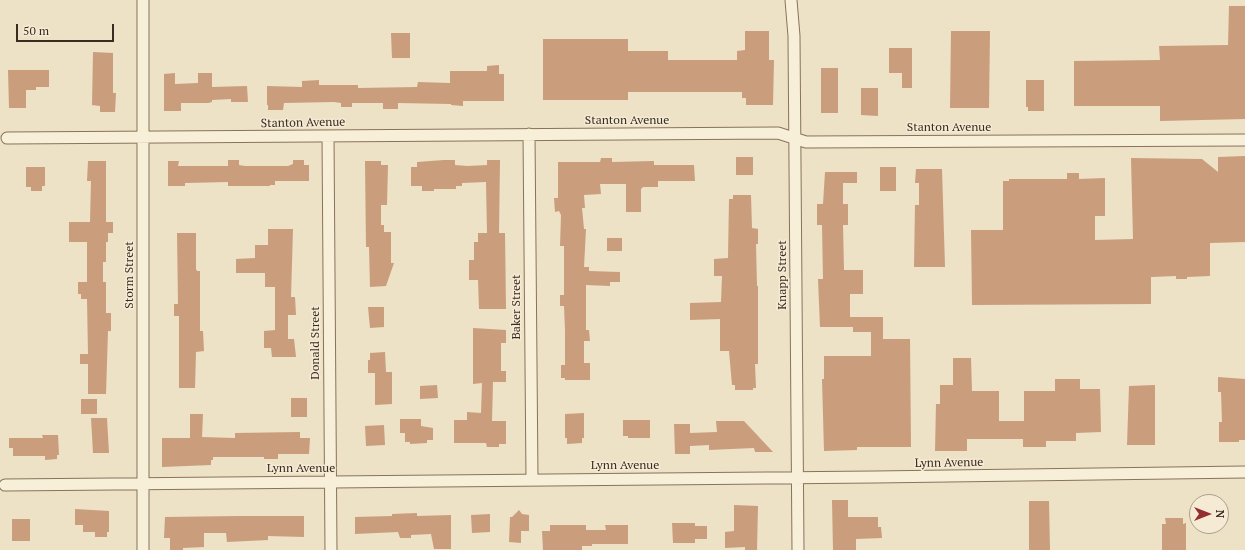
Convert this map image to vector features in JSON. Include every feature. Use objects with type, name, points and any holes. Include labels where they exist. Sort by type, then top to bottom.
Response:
[{"type":"street","name":"Storm Street","points":[[143,0],[143,550]]},
{"type":"street","name":"Knapp Street","points":[[791,0],[794,36],[796,478],[798,550]]},
{"type":"street","name":"Stanton Avenue","points":[[7,138],[778,133],[795,140],[809,142],[1245,140]]},
{"type":"street","name":"Baker Street","points":[[529,134],[532,480]]},
{"type":"street","name":"Donald Street","points":[[328,136],[331,550]]},
{"type":"street","name":"Lynn Avenue","points":[[5,485],[796,478],[1245,472]]},
{"type":"building","points":[[1229,6],[1245,6],[1245,119],[1160,121],[1160,106],[1074,106],[1074,61],[1160,60],[1159,46],[1228,45]]},
{"type":"building","points":[[745,31],[769,31],[769,60],[774,60],[773,105],[746,105],[746,98],[742,98],[742,92],[628,92],[628,100],[543,100],[543,39],[628,39],[628,51],[668,51],[668,60],[737,60],[737,51],[745,50]]},
{"type":"building","points":[[951,31],[990,31],[989,108],[950,108]]},
{"type":"building","points":[[391,33],[410,33],[410,58],[392,58]]},
{"type":"building","points":[[889,48],[912,48],[912,88],[902,88],[902,73],[889,73]]},
{"type":"building","points":[[93,52],[113,53],[113,93],[116,93],[115,112],[100,112],[100,106],[92,105]]},
{"type":"building","points":[[499,65],[499,74],[504,74],[504,101],[463,101],[463,106],[451,104],[398,103],[398,109],[383,109],[383,103],[352,103],[352,107],[341,107],[341,103],[334,102],[284,103],[283,110],[268,110],[267,105],[267,86],[302,87],[302,81],[319,80],[319,85],[358,85],[358,88],[417,87],[418,82],[450,83],[450,71],[487,71],[487,66]]},
{"type":"building","points":[[821,68],[838,68],[838,113],[821,113]]},
{"type":"building","points":[[8,70],[49,70],[49,87],[36,87],[36,90],[26,90],[26,108],[9,108]]},
{"type":"building","points":[[175,73],[175,84],[198,83],[198,73],[212,73],[212,87],[247,86],[248,102],[231,102],[231,99],[212,100],[212,102],[208,103],[181,103],[181,111],[164,111],[164,74]]},
{"type":"building","points":[[1026,80],[1044,80],[1044,111],[1028,111],[1028,107],[1026,107]]},
{"type":"building","points":[[861,88],[878,88],[878,116],[861,115]]},
{"type":"building","points":[[1245,156],[1245,242],[1210,243],[1210,276],[1187,277],[1187,279],[1176,279],[1176,276],[1151,277],[1151,304],[972,305],[971,230],[1003,230],[1003,181],[1009,181],[1009,179],[1067,179],[1067,173],[1079,173],[1079,179],[1105,178],[1105,216],[1095,216],[1095,240],[1133,239],[1131,158],[1202,159],[1218,172],[1218,157]]},
{"type":"building","points":[[736,157],[753,157],[753,175],[736,175]]},
{"type":"building","points":[[601,158],[612,158],[612,162],[654,161],[654,165],[694,165],[695,181],[658,181],[658,187],[643,187],[641,189],[641,212],[626,212],[626,184],[600,184],[601,194],[584,195],[585,208],[582,208],[584,229],[586,229],[584,267],[589,267],[589,271],[620,272],[620,282],[610,282],[610,286],[586,285],[586,330],[589,330],[590,341],[584,341],[584,363],[590,363],[590,380],[565,380],[565,378],[561,378],[561,365],[565,365],[564,306],[560,306],[560,295],[564,295],[564,246],[560,246],[561,215],[559,211],[555,212],[554,198],[558,198],[558,162],[600,162]]},
{"type":"building","points":[[228,160],[239,160],[239,165],[245,166],[288,166],[293,164],[293,160],[304,160],[304,165],[309,165],[309,181],[275,181],[275,185],[270,186],[228,186],[228,182],[185,183],[185,186],[168,186],[168,161],[179,161],[178,166],[228,166]]},
{"type":"building","points":[[455,160],[455,165],[468,166],[487,165],[487,160],[500,160],[499,233],[505,233],[506,309],[479,309],[478,280],[469,280],[469,260],[474,260],[474,242],[478,242],[478,233],[487,233],[486,182],[462,183],[462,186],[456,186],[456,189],[434,189],[434,191],[422,191],[422,186],[411,186],[411,167],[417,167],[417,162]]},
{"type":"building","points":[[88,161],[106,161],[106,222],[113,222],[113,233],[108,233],[108,242],[106,242],[106,262],[103,262],[103,282],[106,282],[106,313],[111,313],[111,331],[108,331],[106,394],[88,394],[88,364],[80,364],[80,354],[88,354],[87,299],[81,299],[81,294],[78,294],[78,282],[87,282],[87,242],[69,242],[69,222],[90,222],[91,181],[87,181]]},
{"type":"building","points":[[365,161],[381,161],[381,165],[388,165],[387,205],[381,205],[381,225],[384,225],[384,232],[391,232],[391,263],[394,263],[386,286],[370,287],[369,247],[366,247]]},
{"type":"building","points":[[26,167],[45,167],[45,186],[42,186],[42,191],[31,191],[31,187],[26,187]]},
{"type":"building","points":[[880,167],[896,167],[896,191],[880,191]]},
{"type":"building","points":[[916,169],[942,169],[945,267],[914,267],[915,205],[919,205],[919,183],[915,183]]},
{"type":"building","points":[[825,172],[857,172],[857,183],[843,183],[843,204],[848,204],[848,225],[843,225],[844,270],[863,270],[863,294],[850,294],[850,317],[883,317],[883,339],[910,339],[911,447],[857,447],[857,450],[824,451],[822,379],[824,379],[824,356],[871,356],[871,332],[853,332],[853,327],[820,327],[818,279],[823,279],[822,225],[817,225],[817,204],[823,204]]},
{"type":"building","points":[[733,195],[751,195],[752,228],[758,229],[758,244],[756,244],[758,286],[758,364],[755,364],[756,388],[753,388],[753,390],[735,390],[735,385],[732,385],[729,351],[720,351],[720,319],[690,320],[690,303],[721,302],[722,276],[714,276],[714,259],[728,258],[729,199],[733,199]]},
{"type":"building","points":[[268,229],[293,229],[291,297],[295,297],[296,315],[288,315],[288,339],[294,339],[296,357],[272,357],[271,348],[264,348],[264,331],[275,330],[275,287],[265,287],[265,273],[236,273],[236,259],[255,258],[255,245],[268,245]]},
{"type":"building","points":[[177,233],[196,233],[196,269],[197,271],[200,271],[200,331],[203,331],[204,351],[196,352],[195,388],[179,388],[179,316],[174,316],[174,304],[178,304]]},
{"type":"building","points":[[607,238],[622,238],[622,251],[607,251]]},
{"type":"building","points":[[368,307],[384,307],[384,327],[370,328]]},
{"type":"building","points":[[473,328],[506,330],[506,343],[501,343],[501,371],[506,371],[506,382],[493,382],[492,421],[506,421],[506,444],[499,444],[499,447],[487,447],[486,443],[454,443],[454,420],[467,420],[467,412],[481,413],[482,383],[473,384]]},
{"type":"building","points":[[385,352],[386,372],[392,372],[392,404],[375,405],[375,373],[368,373],[368,360],[370,360],[370,353]]},
{"type":"building","points":[[953,358],[971,358],[972,391],[999,391],[999,421],[1024,421],[1024,391],[1055,391],[1055,379],[1080,379],[1080,389],[1100,389],[1101,432],[1076,433],[1076,441],[1046,441],[1046,447],[1023,447],[1023,439],[967,439],[967,451],[935,451],[936,404],[940,404],[940,385],[953,385]]},
{"type":"building","points":[[1218,377],[1245,379],[1245,440],[1239,440],[1239,442],[1219,442],[1219,422],[1222,422],[1221,392],[1218,392]]},
{"type":"building","points":[[437,385],[438,398],[420,399],[420,386]]},
{"type":"building","points":[[1155,385],[1155,445],[1127,445],[1129,386]]},
{"type":"building","points":[[291,398],[307,398],[307,417],[291,417]]},
{"type":"building","points":[[81,399],[97,399],[97,414],[81,414]]},
{"type":"building","points":[[584,413],[584,438],[582,438],[582,443],[567,444],[567,438],[565,438],[565,414]]},
{"type":"building","points":[[190,414],[203,414],[202,437],[235,438],[235,433],[300,432],[300,438],[310,438],[309,454],[278,454],[278,459],[264,459],[264,457],[213,457],[213,460],[211,460],[211,465],[162,467],[162,438],[190,438]]},
{"type":"building","points":[[91,418],[107,418],[109,453],[93,453]]},
{"type":"building","points":[[400,419],[421,419],[421,426],[433,428],[433,440],[427,440],[427,443],[410,444],[410,442],[405,442],[405,433],[400,433]]},
{"type":"building","points":[[623,420],[650,420],[650,438],[628,438],[628,436],[623,436]]},
{"type":"building","points":[[716,421],[744,421],[773,452],[755,452],[754,448],[709,450],[709,445],[690,446],[690,454],[675,454],[674,424],[690,424],[690,433],[717,432]]},
{"type":"building","points":[[384,425],[385,445],[366,446],[365,426]]},
{"type":"building","points":[[42,435],[58,435],[59,455],[57,455],[57,459],[45,460],[45,456],[13,456],[13,448],[9,448],[9,438],[43,438]]},
{"type":"building","points":[[832,500],[848,500],[848,517],[878,517],[878,527],[881,527],[882,538],[856,539],[856,550],[833,550]]},
{"type":"building","points":[[1029,501],[1049,501],[1050,550],[1029,550]]},
{"type":"building","points":[[734,505],[758,506],[757,550],[745,550],[745,547],[725,548],[725,532],[734,531]]},
{"type":"building","points":[[75,509],[109,511],[109,532],[107,532],[107,537],[95,537],[95,532],[83,532],[83,525],[75,525]]},
{"type":"building","points":[[519,510],[522,514],[529,515],[529,531],[521,531],[521,543],[509,542],[510,517],[512,517]]},
{"type":"building","points":[[417,513],[417,516],[451,515],[451,549],[434,549],[431,534],[411,535],[411,538],[400,538],[398,532],[355,534],[355,517],[392,516],[392,514]]},
{"type":"building","points":[[490,514],[490,532],[472,533],[471,515]]},
{"type":"building","points":[[304,516],[304,537],[268,536],[268,540],[227,542],[226,533],[204,533],[204,547],[183,548],[183,550],[170,550],[170,538],[164,538],[165,517]]},
{"type":"building","points":[[1165,518],[1183,518],[1183,524],[1186,523],[1186,550],[1162,550],[1162,524],[1166,524]]},
{"type":"building","points":[[12,519],[30,519],[30,541],[12,541]]},
{"type":"building","points":[[672,523],[695,523],[695,526],[707,526],[707,539],[695,539],[695,543],[673,543]]},
{"type":"building","points":[[550,525],[586,525],[586,530],[606,530],[605,525],[628,525],[628,544],[592,544],[592,546],[582,546],[582,550],[543,550],[542,531],[550,531]]}]
